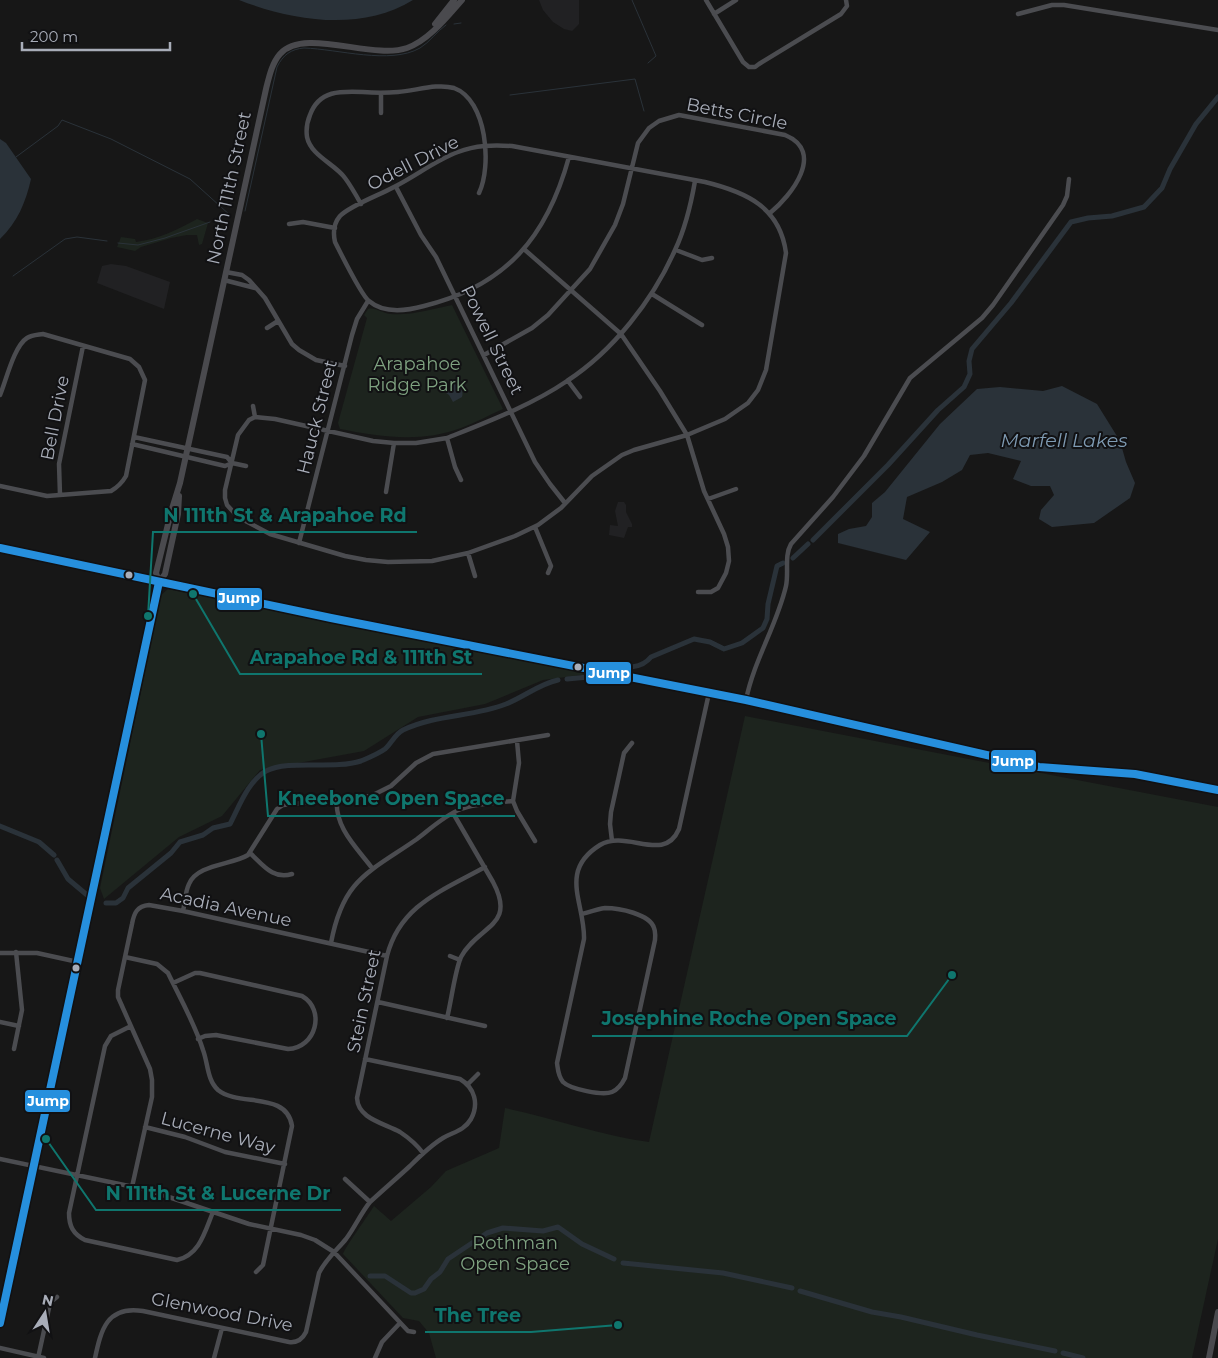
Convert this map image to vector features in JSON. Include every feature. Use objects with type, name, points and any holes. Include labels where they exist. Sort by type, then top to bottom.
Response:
[{"type":"main road","name":"North 111th Street","points":[[429,34],[454,0]]},
{"type":"main road","name":"North 111th Street","points":[[159,582],[164,574],[178,514],[180,483],[266,89],[271,71],[280,53],[287,48],[304,42],[376,50],[395,50],[414,45],[429,34],[462,0]]},
{"type":"main road","points":[[0,548],[331,618],[746,700],[1039,767],[1135,774],[1218,790]]},
{"type":"main road","points":[[1209,1358],[1218,1312]]},
{"type":"street","points":[[706,0],[743,62],[749,67],[754,67],[841,14],[847,6],[846,0]]},
{"type":"street","points":[[714,14],[736,0]]},
{"type":"street","points":[[1050,0],[1054,5]]},
{"type":"street","points":[[1018,14],[1054,5],[1064,5],[1218,30]]},
{"type":"street","points":[[361,204],[345,177],[316,152],[307,137],[308,119],[316,103],[324,96],[339,91],[381,93],[443,86],[454,88],[463,93],[476,109],[480,119],[484,146],[485,174],[484,183],[479,193]]},
{"type":"street","points":[[381,93],[381,113]]},
{"type":"street","name":"Betts Circle","points":[[484,355],[532,328],[572,291],[590,269],[615,225],[623,204],[638,143],[649,128],[659,121],[679,115],[785,135],[798,142],[804,154],[802,171],[790,193],[770,213]]},
{"type":"street","name":"Odell Drive","points":[[335,228],[340,216],[361,204],[459,152],[484,146],[512,146],[723,187],[741,194],[770,213]]},
{"type":"street","points":[[289,224],[303,222],[335,228],[335,242],[368,301],[397,311],[430,305],[489,280],[525,250],[552,206],[570,157]]},
{"type":"street","points":[[746,700],[754,672],[774,622],[785,587],[788,570],[787,552],[791,544],[833,497],[864,456],[910,378],[982,318],[993,305],[1063,205],[1069,179]]},
{"type":"street","points":[[695,181],[685,223],[676,250],[652,294],[620,334],[590,364],[568,381],[512,412],[447,438],[416,443],[373,441],[271,418],[255,417],[249,420],[238,435],[225,490],[227,504],[231,511],[248,524],[270,534],[344,556],[388,562],[432,560],[468,553],[535,528],[566,504],[592,476],[622,454],[687,435],[726,419],[748,403],[763,382],[772,342],[786,253],[785,241],[770,213]]},
{"type":"street","name":"Powell Street","points":[[396,186],[411,219],[436,257],[535,462],[566,504]]},
{"type":"street","points":[[525,250],[620,334],[660,391],[687,435],[700,480],[724,534],[729,561],[726,573],[718,588],[711,592],[698,592]]},
{"type":"street","points":[[676,250],[702,260],[712,258]]},
{"type":"street","points":[[226,272],[242,275],[250,280],[265,298],[292,344],[309,357],[344,366]]},
{"type":"street","points":[[224,280],[256,288]]},
{"type":"street","points":[[652,294],[702,325]]},
{"type":"street","name":"Hauck Street","points":[[300,543],[344,366],[357,320],[363,306],[368,301]]},
{"type":"street","points":[[267,328],[278,321]]},
{"type":"street","points":[[0,395],[18,348],[27,338],[42,334],[130,359],[136,363],[145,380],[126,476],[118,488],[111,492],[47,496],[0,486]]},
{"type":"street","name":"Bell Drive","points":[[60,495],[59,464],[84,346]]},
{"type":"street","points":[[568,381],[580,398]]},
{"type":"street","points":[[253,406],[255,417]]},
{"type":"street","points":[[134,437],[227,458],[232,463],[246,466]]},
{"type":"street","points":[[447,438],[455,467],[461,480]]},
{"type":"street","points":[[386,492],[394,443]]},
{"type":"street","points":[[132,444],[225,466],[232,463]]},
{"type":"street","points":[[708,499],[736,489]]},
{"type":"street","points":[[535,528],[550,566],[548,573]]},
{"type":"street","points":[[468,553],[475,576]]},
{"type":"street","name":"North 111th Street","points":[[0,1322],[159,582]]},
{"type":"street","points":[[582,914],[605,908],[625,911],[641,915],[650,920],[655,928],[655,940],[625,1078],[619,1088],[607,1094],[575,1088],[564,1083],[559,1074],[557,1063],[584,939],[584,927],[575,880],[579,867],[585,858],[592,850],[602,844],[626,840],[652,846],[661,846],[676,837],[708,693]]},
{"type":"street","points":[[183,911],[189,884],[194,876],[204,870],[241,859],[250,853],[283,804],[365,797],[391,786],[416,763],[433,754],[548,735]]},
{"type":"street","points":[[517,740],[519,763],[513,801],[535,841]]},
{"type":"street","points":[[612,841],[611,812],[624,753],[632,743]]},
{"type":"street","points":[[336,799],[339,823],[372,868]]},
{"type":"street","points":[[332,943],[334,927],[346,897],[372,868],[453,813],[466,808],[513,801]]},
{"type":"street","points":[[447,1018],[460,960],[471,942],[491,927],[500,912],[501,904],[499,893],[453,813]]},
{"type":"street","points":[[250,853],[269,871],[283,876],[292,874]]},
{"type":"street","name":"Stein Street","points":[[423,1153],[411,1140],[401,1133],[364,1115],[360,1110],[357,1098],[387,956],[398,928],[408,914],[419,905],[485,867]]},
{"type":"street","name":"Acadia Avenue","points":[[132,1187],[152,1097],[152,1080],[150,1069],[118,998],[118,990],[134,914],[138,909],[143,905],[149,905],[183,911],[387,956]]},
{"type":"street","points":[[14,1049],[22,1010],[22,998],[17,978],[16,952]]},
{"type":"street","points":[[0,953],[37,953],[78,962]]},
{"type":"street","points":[[450,956],[460,960]]},
{"type":"street","points":[[125,957],[157,964],[168,973],[203,1050],[210,1080],[214,1086],[220,1091],[276,1105],[286,1110],[289,1115],[292,1126],[285,1164],[263,1265],[256,1272]]},
{"type":"street","points":[[173,983],[200,973],[302,996],[308,1000],[315,1010],[316,1018],[311,1036],[302,1046],[294,1049],[216,1035],[198,1039]]},
{"type":"street","points":[[378,1002],[484,1026]]},
{"type":"street","points":[[0,1022],[19,1026]]},
{"type":"street","points":[[131,1026],[111,1036],[105,1046],[69,1213],[69,1221],[74,1233],[84,1240],[171,1259],[185,1258],[197,1249],[213,1212]]},
{"type":"street","points":[[365,1059],[460,1079],[468,1084],[478,1074]]},
{"type":"street","name":"Glenwood Drive","points":[[95,1358],[103,1327],[119,1313],[126,1311],[143,1311],[289,1342],[299,1341],[306,1332],[319,1273],[326,1261],[347,1238],[370,1202],[423,1153],[437,1142],[457,1132],[470,1120],[475,1104],[474,1095],[468,1084]]},
{"type":"street","name":"Lucerne Way","points":[[145,1127],[184,1137],[226,1152],[285,1164]]},
{"type":"street","points":[[0,1159],[132,1187],[178,1199],[249,1224],[315,1240],[334,1252],[400,1323],[408,1331],[414,1332]]},
{"type":"street","points":[[345,1179],[370,1202]]},
{"type":"street","points":[[38,1357],[48,1308],[57,1297]]},
{"type":"street","points":[[375,1358],[382,1342],[400,1323]]},
{"type":"street","points":[[214,1358],[222,1328]]},
{"type":"street","points":[[0,1348],[44,1358]]},
{"type":"shaded area","points":[[539,0],[579,0],[579,24],[572,31],[564,29],[553,22],[543,10]]},
{"type":"shaded area","points":[[111,264],[126,266],[170,282],[164,309],[97,283],[102,266]]},
{"type":"shaded area","points":[[618,502],[624,502],[626,505],[626,512],[632,524],[632,527],[628,527],[624,538],[609,535],[610,525],[618,526],[615,511]]},
{"type":"green space","points":[[197,219],[208,223],[202,244],[199,245],[197,235],[187,235],[141,247],[135,251],[117,247],[121,237],[135,239],[136,242],[144,241],[168,233]]},
{"type":"green space","name":"Arapahoe Ridge Park","points":[[452,305],[503,409],[472,424],[431,436],[386,436],[340,429],[338,423],[367,318],[364,315],[368,309],[390,314],[405,314]]},
{"type":"green space","points":[[168,589],[589,674],[543,680],[485,704],[418,717],[364,751],[260,770],[222,816],[179,837],[104,899],[100,888],[161,595]]},
{"type":"green space","name":"Rothman Open Space","points":[[745,716],[1218,807],[1218,1239],[1192,1358],[436,1358],[429,1333],[419,1321],[403,1318],[343,1254],[374,1206],[391,1221],[431,1187],[446,1171],[499,1148],[505,1108],[649,1142]]},
{"type":"water","points":[[239,0],[413,0],[393,10],[371,16],[349,20],[327,20],[304,18],[282,13]]},
{"type":"water","points":[[0,139],[6,143],[31,179],[20,212],[0,239]]},
{"type":"water","points":[[454,381],[461,388],[462,397],[453,402],[446,393],[445,385]]},
{"type":"water","name":"Marfell Lakes","points":[[1062,386],[1097,404],[1120,441],[1135,483],[1130,498],[1094,523],[1052,527],[1039,519],[1041,510],[1054,495],[1050,486],[1031,486],[1013,479],[1021,461],[988,453],[970,455],[962,470],[942,482],[907,497],[903,519],[930,532],[906,560],[838,543],[838,534],[849,529],[866,526],[872,517],[872,503],[885,492],[940,424],[977,389],[1000,387],[1043,391]]},
{"type":"waterway","points":[[632,0],[656,56],[648,63]]},
{"type":"waterway","points":[[454,24],[461,23]]},
{"type":"waterway","points":[[245,211],[277,67],[285,56],[291,51],[304,48],[379,56],[408,53],[424,46],[446,25]]},
{"type":"waterway","points":[[510,95],[635,79],[644,111]]},
{"type":"waterway","points":[[813,540],[888,465],[938,410],[964,387],[970,374],[969,361],[972,349],[1011,303],[1071,222],[1112,216],[1144,207],[1162,188],[1170,169],[1196,124],[1218,97]]},
{"type":"waterway","points":[[16,157],[58,126],[62,120],[111,139],[190,179],[231,216],[229,217]]},
{"type":"waterway","points":[[118,243],[138,245],[165,238],[210,222]]},
{"type":"waterway","points":[[13,276],[65,239],[77,237],[107,241]]},
{"type":"waterway","points":[[793,558],[808,544]]},
{"type":"waterway","points":[[600,668],[602,665],[628,667],[641,665],[651,657],[694,639],[710,642],[724,649],[742,643],[763,628],[767,619],[768,604],[777,566],[783,563]]},
{"type":"waterway","points":[[567,679],[599,676]]},
{"type":"waterway","points":[[106,903],[116,903],[123,898],[128,888],[171,853],[180,842],[203,835],[213,828],[230,824],[249,788],[266,771],[276,767],[338,765],[361,761],[385,749],[403,730],[429,721],[506,704],[544,684],[558,680]]},
{"type":"waterway","points":[[0,826],[39,842],[54,855]]},
{"type":"waterway","points":[[57,860],[68,879],[87,895]]},
{"type":"waterway","points":[[370,1276],[385,1276],[411,1293],[415,1293],[424,1289],[431,1279],[440,1272],[448,1259],[487,1233],[503,1228],[543,1231],[558,1227],[582,1244],[614,1259]]},
{"type":"waterway","points":[[623,1263],[723,1273],[792,1288]]},
{"type":"waterway","points":[[800,1291],[872,1312],[1055,1351]]},
{"type":"waterway","points":[[1063,1353],[1083,1358]]},
{"type":"transit line","name":"Jump","points":[[0,548],[331,618],[746,700],[1039,767],[1135,774],[1218,790]]},
{"type":"transit line","name":"Jump","points":[[0,1323],[159,582]]},
{"type":"place","name":"Arapahoe Rd & 111th St","points":[[193,594]]},
{"type":"place","name":"N 111th St & Arapahoe Rd","points":[[148,616]]},
{"type":"place","name":"Kneebone Open Space","points":[[261,734]]},
{"type":"place","name":"Josephine Roche Open Space","points":[[952,975]]},
{"type":"place","name":"N 111th St & Lucerne Dr","points":[[46,1139]]},
{"type":"place","name":"The Tree","points":[[618,1325]]}]
